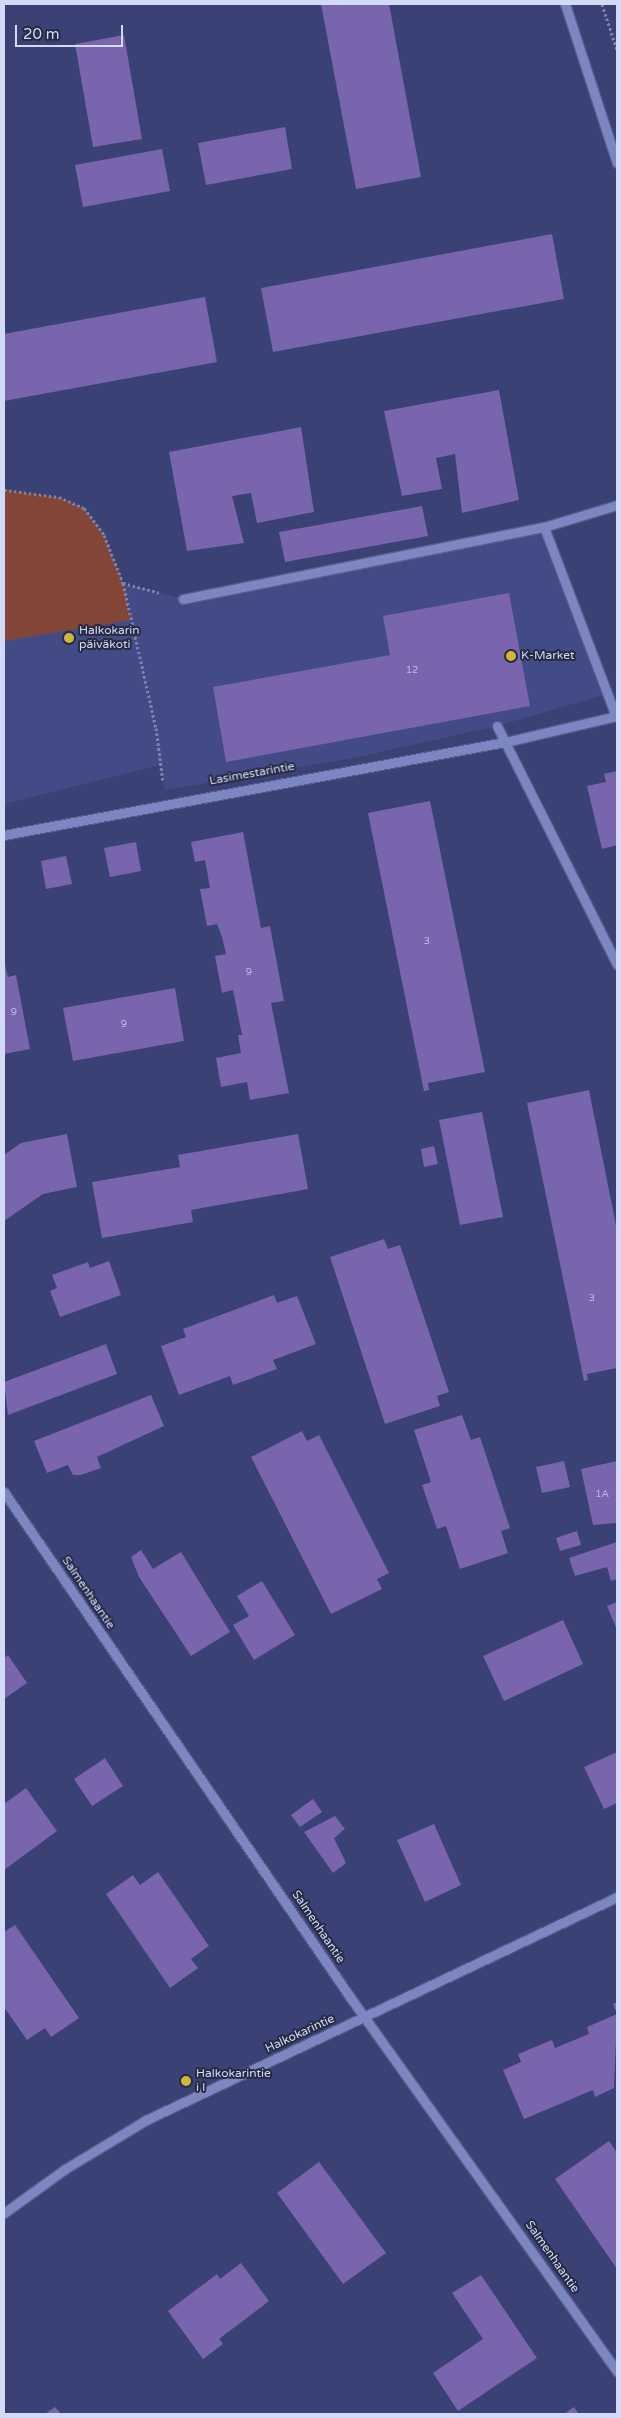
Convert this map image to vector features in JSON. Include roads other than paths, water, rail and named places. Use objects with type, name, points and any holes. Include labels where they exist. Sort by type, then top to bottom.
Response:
[{"type":"street","points":[[565,4],[617,163]]},
{"type":"street","points":[[183,599],[544,527],[617,505]]},
{"type":"street","points":[[544,527],[617,717]]},
{"type":"street","name":"Lasimestarintie","points":[[4,835],[505,742],[617,717]]},
{"type":"street","points":[[497,726],[617,965]]},
{"type":"street","name":"Salmenhaantie","points":[[4,1492],[617,2371]]},
{"type":"street","name":"Halkokarintie","points":[[4,2213],[65,2169],[146,2120],[617,1897]]},
{"type":"place","name":"Halkokarin päiväkoti","points":[[69,638]]},
{"type":"place","name":"K-Market","points":[[511,656]]},
{"type":"place","name":"Halkokarintie i I","points":[[186,2081]]}]
